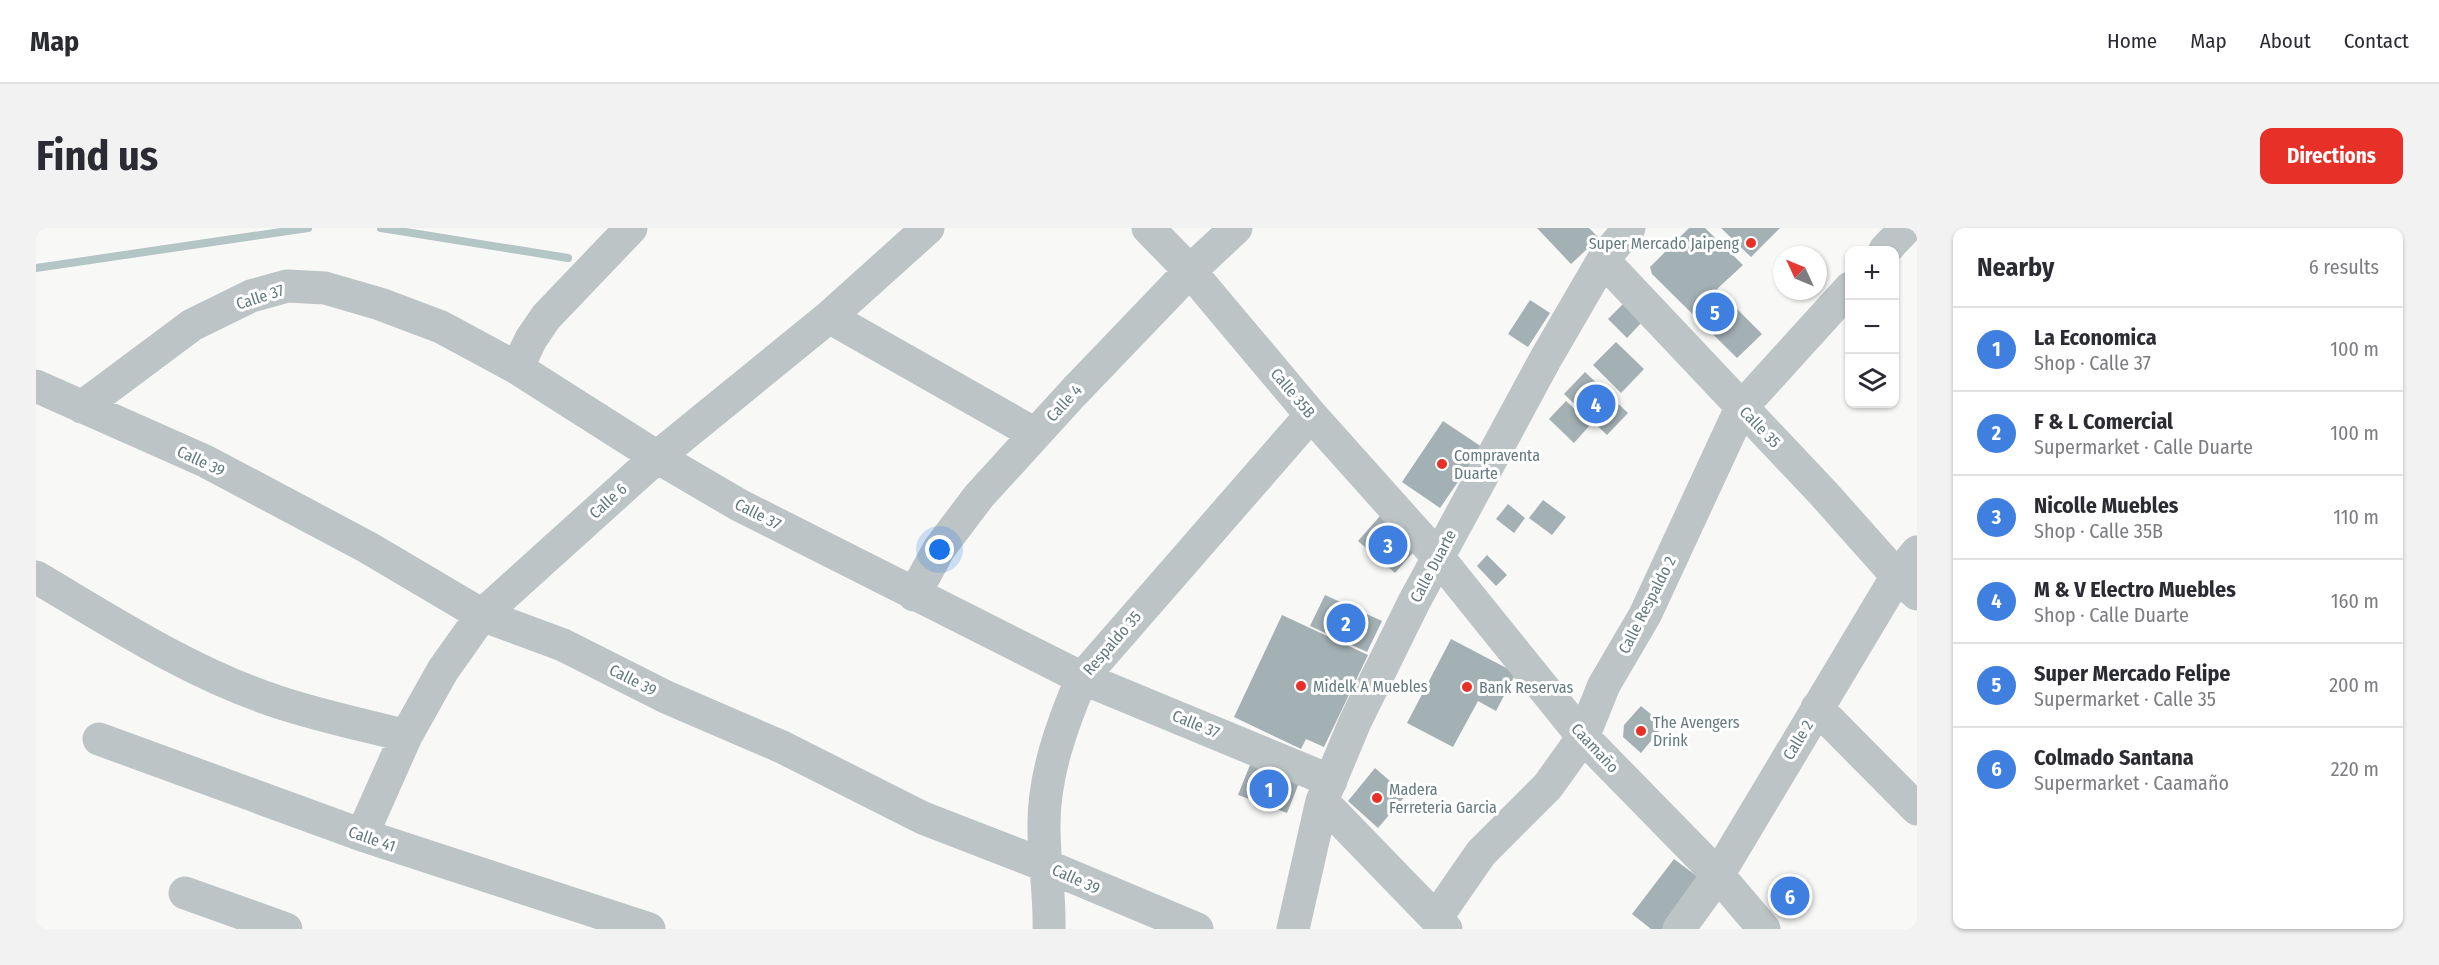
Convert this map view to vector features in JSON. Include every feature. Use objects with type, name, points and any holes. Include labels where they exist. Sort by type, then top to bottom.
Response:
[{"type":"street","points":[[517,368],[531,339],[546,317],[631,228]]},
{"type":"street","name":"Calle 6","points":[[362,836],[406,736],[443,670],[482,615],[657,457],[829,316],[928,228]]},
{"type":"street","name":"Calle 35B","points":[[1148,228],[1190,271],[1311,415],[1438,557]]},
{"type":"street","name":"Calle 4","points":[[914,595],[939,549],[980,496],[1035,434],[1190,271],[1236,228]]},
{"type":"street","points":[[1889,246],[1906,228]]},
{"type":"street","name":"Calle 35","points":[[1610,242],[1741,408],[1824,494],[1910,574]]},
{"type":"street","name":"Calle Duarte","points":[[1293,929],[1314,828],[1355,722],[1438,557],[1610,242]]},
{"type":"street","name":"Calle 37","points":[[82,407],[192,325],[250,296],[287,286],[325,288],[380,304],[441,327],[517,368],[657,457],[739,505],[914,595],[1082,678],[1327,791]]},
{"type":"street","name":"Calle Respaldo 2","points":[[1441,924],[1481,853],[1548,786],[1583,737],[1604,685],[1645,615],[1741,408],[1845,294]]},
{"type":"street","points":[[829,316],[1035,434]]},
{"type":"street","name":"Calle 39","points":[[36,386],[205,461],[367,547],[482,615],[563,645],[666,697],[782,747],[923,818],[1047,866],[1197,929]]},
{"type":"street","name":"Respaldo 35","points":[[1049,929],[1044,828],[1046,797],[1067,711],[1082,678],[1311,415]]},
{"type":"street","name":"Caamaño","points":[[1438,557],[1583,737],[1718,875],[1764,929]]},
{"type":"street","name":"Calle 2","points":[[1680,929],[1718,875],[1817,708],[1910,574]]},
{"type":"street","points":[[36,577],[163,651],[226,681],[278,702],[406,736]]},
{"type":"street","points":[[1817,708],[1917,809]]},
{"type":"street","name":"Calle 41","points":[[99,739],[362,836],[649,929]]},
{"type":"street","points":[[1327,791],[1441,924]]},
{"type":"street","points":[[185,893],[286,929]]},
{"type":"building","points":[[1537,228],[1589,228],[1599,238],[1571,264]]},
{"type":"building","points":[[1689,228],[1705,228],[1743,265],[1717,289],[1762,334],[1737,358],[1652,274],[1650,267]]},
{"type":"building","name":"Super Mercado Jaipeng","points":[[1721,228],[1780,228],[1751,257]]},
{"type":"building","points":[[1530,300],[1550,313],[1528,347],[1508,334]]},
{"type":"building","points":[[1624,303],[1643,321],[1627,338],[1608,319]]},
{"type":"building","points":[[1616,342],[1644,369],[1621,393],[1593,365]]},
{"type":"building","points":[[1585,372],[1628,413],[1607,435],[1564,394]]},
{"type":"building","points":[[1566,401],[1591,424],[1574,443],[1549,419]]},
{"type":"building","name":"Compraventa Duarte","points":[[1443,421],[1482,447],[1440,508],[1402,482]]},
{"type":"building","points":[[1543,500],[1566,517],[1552,535],[1529,518]]},
{"type":"building","points":[[1508,504],[1525,518],[1514,533],[1496,519]]},
{"type":"building","points":[[1380,516],[1417,548],[1395,573],[1358,541]]},
{"type":"building","points":[[1487,555],[1507,575],[1496,586],[1477,566]]},
{"type":"building","points":[[1325,595],[1382,621],[1367,652],[1310,626]]},
{"type":"building","name":"Midelk A Muebles","points":[[1282,615],[1368,655],[1324,747],[1306,739],[1301,749],[1234,717]]},
{"type":"building","name":"Bank Reservas","points":[[1451,639],[1516,673],[1496,711],[1478,701],[1453,747],[1407,723]]},
{"type":"building","name":"The Avengers Drink","points":[[1641,706],[1664,725],[1641,753],[1623,737],[1624,725]]},
{"type":"building","points":[[1250,765],[1299,783],[1287,813],[1238,795]]},
{"type":"building","name":"Madera Ferreteria Garcia","points":[[1375,768],[1406,795],[1378,828],[1348,801]]},
{"type":"building","points":[[1674,859],[1714,889],[1666,929],[1651,929],[1632,914]]},
{"type":"building","points":[[1784,875],[1811,896],[1795,916],[1768,895]]},
{"type":"waterway","points":[[36,268],[308,228]]},
{"type":"waterway","points":[[381,228],[568,258]]},
{"type":"place","name":"Super Mercado Jaipeng","points":[[1751,243]]},
{"type":"place","name":"Super Mercado Felipe","points":[[1715,312]]},
{"type":"place","name":"M & V Electro Muebles","points":[[1596,404]]},
{"type":"place","name":"Compraventa Duarte","points":[[1442,464]]},
{"type":"place","name":"Nicolle Muebles","points":[[1388,545]]},
{"type":"place","name":"F & L Comercial","points":[[1346,623]]},
{"type":"place","name":"Midelk A Muebles","points":[[1301,686]]},
{"type":"place","name":"Bank Reservas","points":[[1467,687]]},
{"type":"place","name":"The Avengers Drink","points":[[1641,731]]},
{"type":"place","name":"La Economica","points":[[1269,789]]},
{"type":"place","name":"Madera Ferreteria Garcia","points":[[1377,798]]},
{"type":"place","name":"Colmado Santana","points":[[1790,896]]}]
